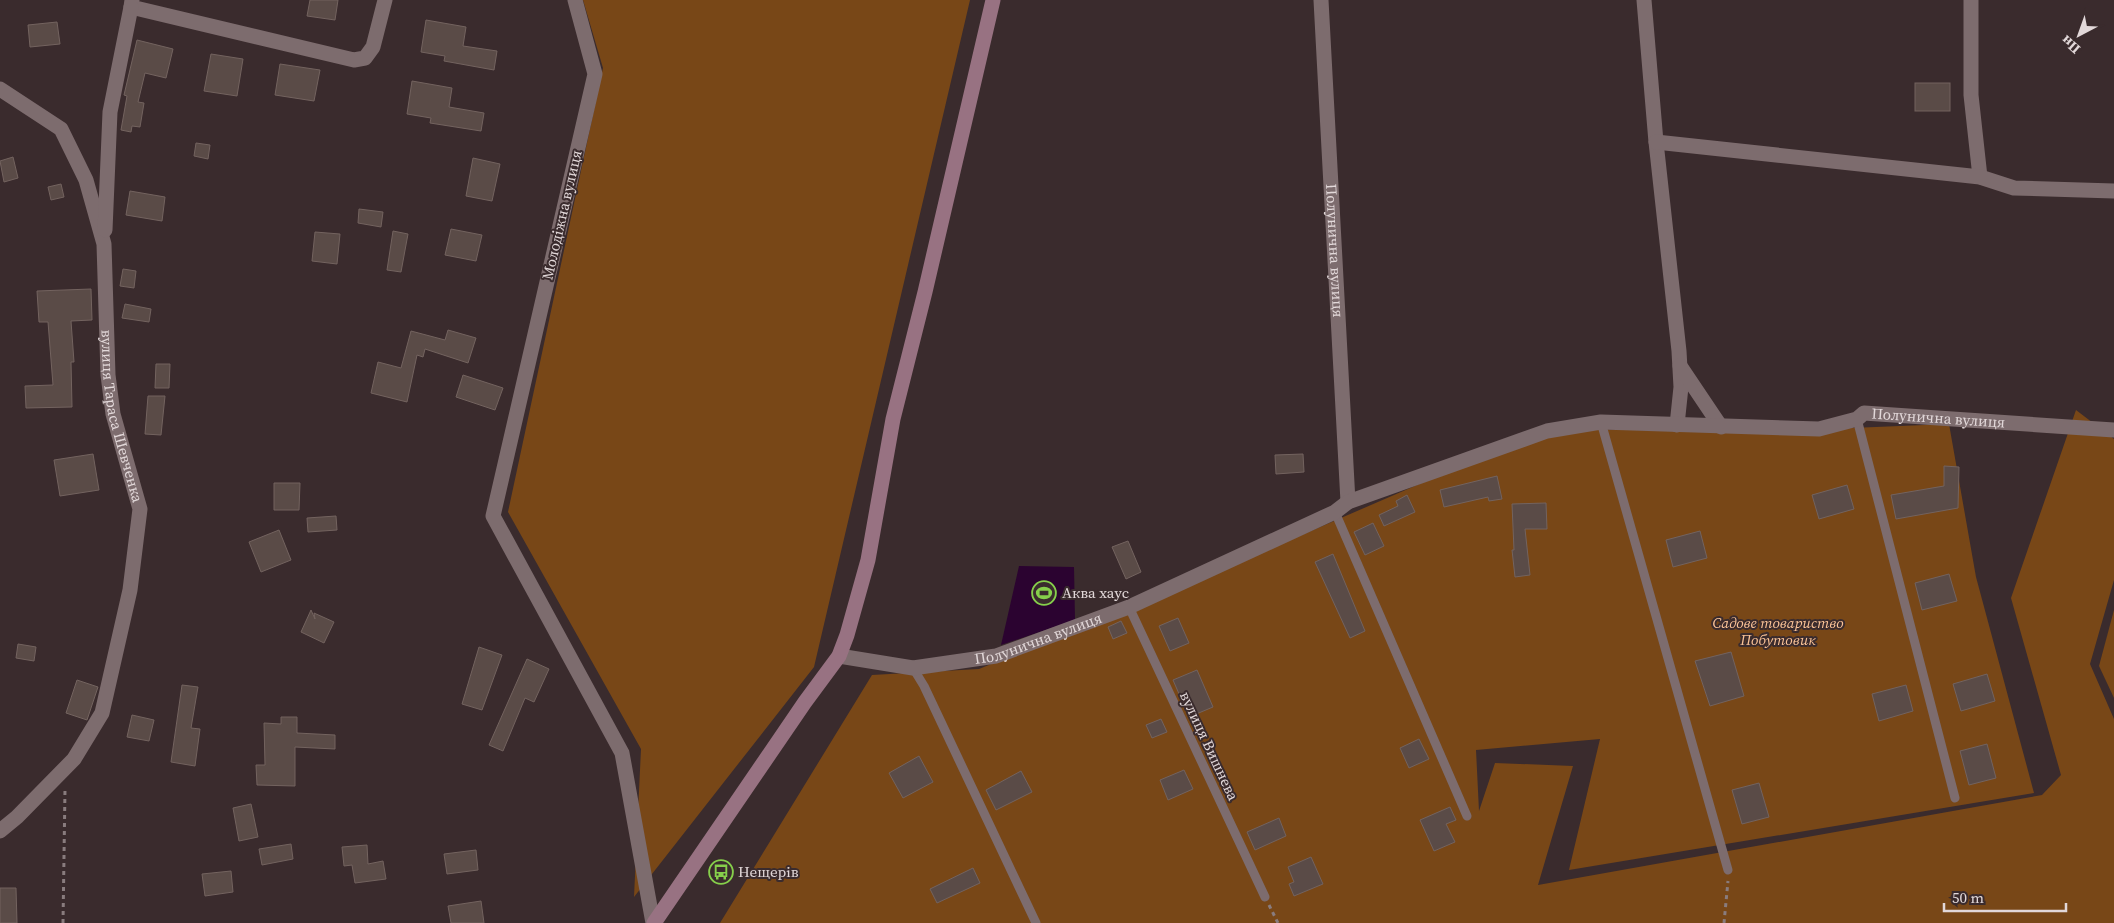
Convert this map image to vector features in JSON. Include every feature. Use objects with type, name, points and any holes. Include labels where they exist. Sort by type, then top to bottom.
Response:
[{"type":"main road","points":[[654,923],[805,702],[839,656],[847,635],[868,560],[893,419],[925,292],[993,0]]},
{"type":"street","points":[[104,244],[110,112],[131,3],[354,60],[365,58],[373,47],[385,0]]},
{"type":"street","name":"Молодіжна вулиця","points":[[575,0],[595,74],[492,516],[622,753],[654,923]]},
{"type":"street","name":"Полунична вулиця","points":[[1321,0],[1348,502]]},
{"type":"street","points":[[1644,0],[1656,142],[1680,365],[1678,425]]},
{"type":"street","points":[[1971,0],[1971,95],[1980,176]]},
{"type":"street","name":"вулиця Тараса Шевченка","points":[[0,89],[61,129],[86,180],[104,244],[108,375],[113,414],[140,509],[130,590],[102,713],[74,759],[0,831]]},
{"type":"street","points":[[1656,142],[1980,176],[2014,188],[2114,191]]},
{"type":"street","points":[[1680,365],[1721,427]]},
{"type":"street","name":"Полунична вулиця","points":[[839,656],[913,668],[996,656],[1128,607],[1335,512],[1348,502],[1547,431],[1601,422],[1819,429],[1857,419],[1864,413],[2114,430]]},
{"type":"lane","points":[[1857,419],[1955,798]]},
{"type":"lane","points":[[1601,422],[1728,870]]},
{"type":"lane","points":[[1335,512],[1467,816]]},
{"type":"lane","name":"вулиця Вишнева","points":[[1128,607],[1265,897]]},
{"type":"lane","points":[[913,668],[924,686],[1036,923]]},
{"type":"path","points":[[63,923],[66,836],[65,769]]},
{"type":"path","points":[[1724,923],[1728,870]]},
{"type":"path","points":[[1265,897],[1278,923]]},
{"type":"green space","points":[[583,0],[970,0],[814,667],[634,897],[641,749],[508,512],[603,68]]},
{"type":"green space","name":"Садове товариство Побутовик","points":[[2076,410],[2114,439],[2114,580],[2090,664],[2114,719],[2114,923],[720,923],[872,675],[979,669],[1251,557],[1484,456],[1577,429],[1755,432],[1949,424],[1976,577],[2034,793],[1569,870],[1600,739],[1476,750],[1479,811],[1495,763],[1573,766],[1538,885],[2042,795],[2061,775],[2011,598]]},
{"type":"green space","points":[[2114,610],[2114,698],[2099,666]]},
{"type":"shaded area","name":"Аква хаус","points":[[1019,566],[1074,567],[1075,620],[1001,645]]},
{"type":"building","points":[[310,0],[338,0],[335,20],[307,16]]},
{"type":"building","points":[[426,20],[466,27],[463,46],[497,51],[494,70],[444,61],[445,56],[421,52]]},
{"type":"building","points":[[57,22],[60,44],[30,47],[28,25]]},
{"type":"building","points":[[137,40],[173,49],[166,78],[145,73],[138,102],[144,103],[140,127],[132,126],[131,132],[121,130],[127,96],[124,95]]},
{"type":"building","points":[[211,54],[243,59],[237,96],[204,91]]},
{"type":"building","points":[[280,64],[320,70],[314,101],[275,95]]},
{"type":"building","points":[[412,81],[452,88],[449,107],[484,113],[481,131],[430,123],[431,118],[407,114]]},
{"type":"building","points":[[1915,83],[1950,83],[1950,111],[1915,111]]},
{"type":"building","points":[[196,143],[210,145],[208,159],[194,156]]},
{"type":"building","points":[[13,157],[18,178],[4,182],[0,161]]},
{"type":"building","points":[[473,158],[500,164],[492,201],[466,196]]},
{"type":"building","points":[[61,184],[64,197],[51,200],[48,187]]},
{"type":"building","points":[[130,191],[165,197],[162,221],[126,215]]},
{"type":"building","points":[[359,209],[383,212],[381,227],[358,223]]},
{"type":"building","points":[[451,229],[482,235],[476,261],[445,255]]},
{"type":"building","points":[[393,231],[408,234],[401,272],[387,270]]},
{"type":"building","points":[[315,232],[340,234],[337,264],[312,261]]},
{"type":"building","points":[[123,269],[136,271],[134,288],[120,286]]},
{"type":"building","points":[[91,289],[92,320],[71,321],[74,362],[71,362],[72,407],[26,408],[25,386],[53,385],[48,322],[39,322],[37,291]]},
{"type":"building","points":[[125,304],[151,309],[149,322],[122,318]]},
{"type":"building","points":[[448,330],[476,338],[468,363],[425,349],[423,357],[417,355],[407,402],[371,393],[378,362],[401,368],[411,331],[445,340]]},
{"type":"building","points":[[156,364],[170,364],[169,388],[155,388]]},
{"type":"building","points":[[463,375],[503,388],[495,410],[456,397]]},
{"type":"building","points":[[148,396],[165,396],[161,435],[145,434]]},
{"type":"building","points":[[93,454],[99,490],[60,496],[54,460]]},
{"type":"building","points":[[1303,454],[1304,472],[1276,474],[1275,455]]},
{"type":"building","points":[[1944,466],[1959,467],[1958,508],[1896,519],[1891,495],[1944,486]]},
{"type":"building","points":[[1497,476],[1502,499],[1489,501],[1488,497],[1444,507],[1440,490]]},
{"type":"building","points":[[274,483],[300,483],[299,510],[274,510]]},
{"type":"building","points":[[1847,485],[1854,509],[1819,519],[1812,495]]},
{"type":"building","points":[[1407,495],[1415,512],[1384,526],[1379,515],[1398,506],[1396,501]]},
{"type":"building","points":[[1546,503],[1547,529],[1525,529],[1530,575],[1515,577],[1512,550],[1514,550],[1512,504]]},
{"type":"building","points":[[336,516],[337,530],[308,532],[307,518]]},
{"type":"building","points":[[1373,523],[1384,546],[1365,555],[1354,532]]},
{"type":"building","points":[[279,530],[291,560],[261,572],[249,542]]},
{"type":"building","points":[[1700,531],[1707,558],[1673,567],[1666,540]]},
{"type":"building","points":[[1128,541],[1141,572],[1126,579],[1112,547]]},
{"type":"building","points":[[1333,554],[1365,631],[1350,638],[1315,562]]},
{"type":"building","points":[[1949,574],[1957,601],[1922,610],[1915,583]]},
{"type":"building","points":[[311,610],[315,619],[314,613],[334,622],[324,643],[301,632]]},
{"type":"building","points":[[1178,618],[1189,643],[1170,651],[1159,626]]},
{"type":"building","points":[[1121,621],[1127,633],[1113,639],[1108,627]]},
{"type":"building","points":[[18,644],[36,647],[34,661],[16,658]]},
{"type":"building","points":[[479,647],[502,655],[482,710],[462,704]]},
{"type":"building","points":[[1731,652],[1744,696],[1710,706],[1695,661]]},
{"type":"building","points":[[527,659],[549,669],[534,702],[525,698],[503,751],[489,745]]},
{"type":"building","points":[[1197,670],[1213,707],[1189,717],[1173,680]]},
{"type":"building","points":[[1987,674],[1995,701],[1961,711],[1953,684]]},
{"type":"building","points":[[77,680],[98,687],[87,720],[66,713]]},
{"type":"building","points":[[182,685],[198,687],[191,728],[200,729],[195,766],[171,762]]},
{"type":"building","points":[[1906,685],[1913,711],[1879,721],[1872,694]]},
{"type":"building","points":[[132,715],[154,720],[149,741],[127,737]]},
{"type":"building","points":[[281,717],[297,717],[297,733],[335,735],[335,749],[295,747],[295,786],[257,785],[256,765],[265,765],[264,723],[281,724]]},
{"type":"building","points":[[1161,719],[1167,732],[1152,738],[1146,725]]},
{"type":"building","points":[[1419,739],[1429,759],[1409,768],[1400,748]]},
{"type":"building","points":[[1987,744],[1996,778],[1969,785],[1960,751]]},
{"type":"building","points":[[919,756],[933,782],[903,798],[889,773]]},
{"type":"building","points":[[1184,770],[1193,789],[1168,800],[1160,780]]},
{"type":"building","points":[[1021,771],[1032,792],[996,810],[986,790]]},
{"type":"building","points":[[1759,783],[1769,817],[1742,824],[1732,790]]},
{"type":"building","points":[[251,804],[258,837],[239,841],[233,808]]},
{"type":"building","points":[[1450,807],[1456,820],[1446,824],[1455,842],[1434,851],[1420,820]]},
{"type":"building","points":[[1279,818],[1286,836],[1255,850],[1247,832]]},
{"type":"building","points":[[291,844],[293,859],[262,865],[259,849]]},
{"type":"building","points":[[367,845],[368,864],[383,861],[386,879],[355,883],[352,865],[344,866],[342,847]]},
{"type":"building","points":[[476,850],[478,870],[447,874],[444,854]]},
{"type":"building","points":[[1311,857],[1323,884],[1294,896],[1289,884],[1294,882],[1288,867]]},
{"type":"building","points":[[973,868],[980,883],[937,903],[930,889]]},
{"type":"building","points":[[231,871],[233,892],[205,896],[202,874]]},
{"type":"building","points":[[0,888],[16,888],[17,923],[0,923]]},
{"type":"building","points":[[481,901],[484,923],[451,923],[448,906]]},
{"type":"place","name":"Аква хаус","points":[[1044,593]]},
{"type":"place","name":"Нещерів","points":[[721,872]]}]
